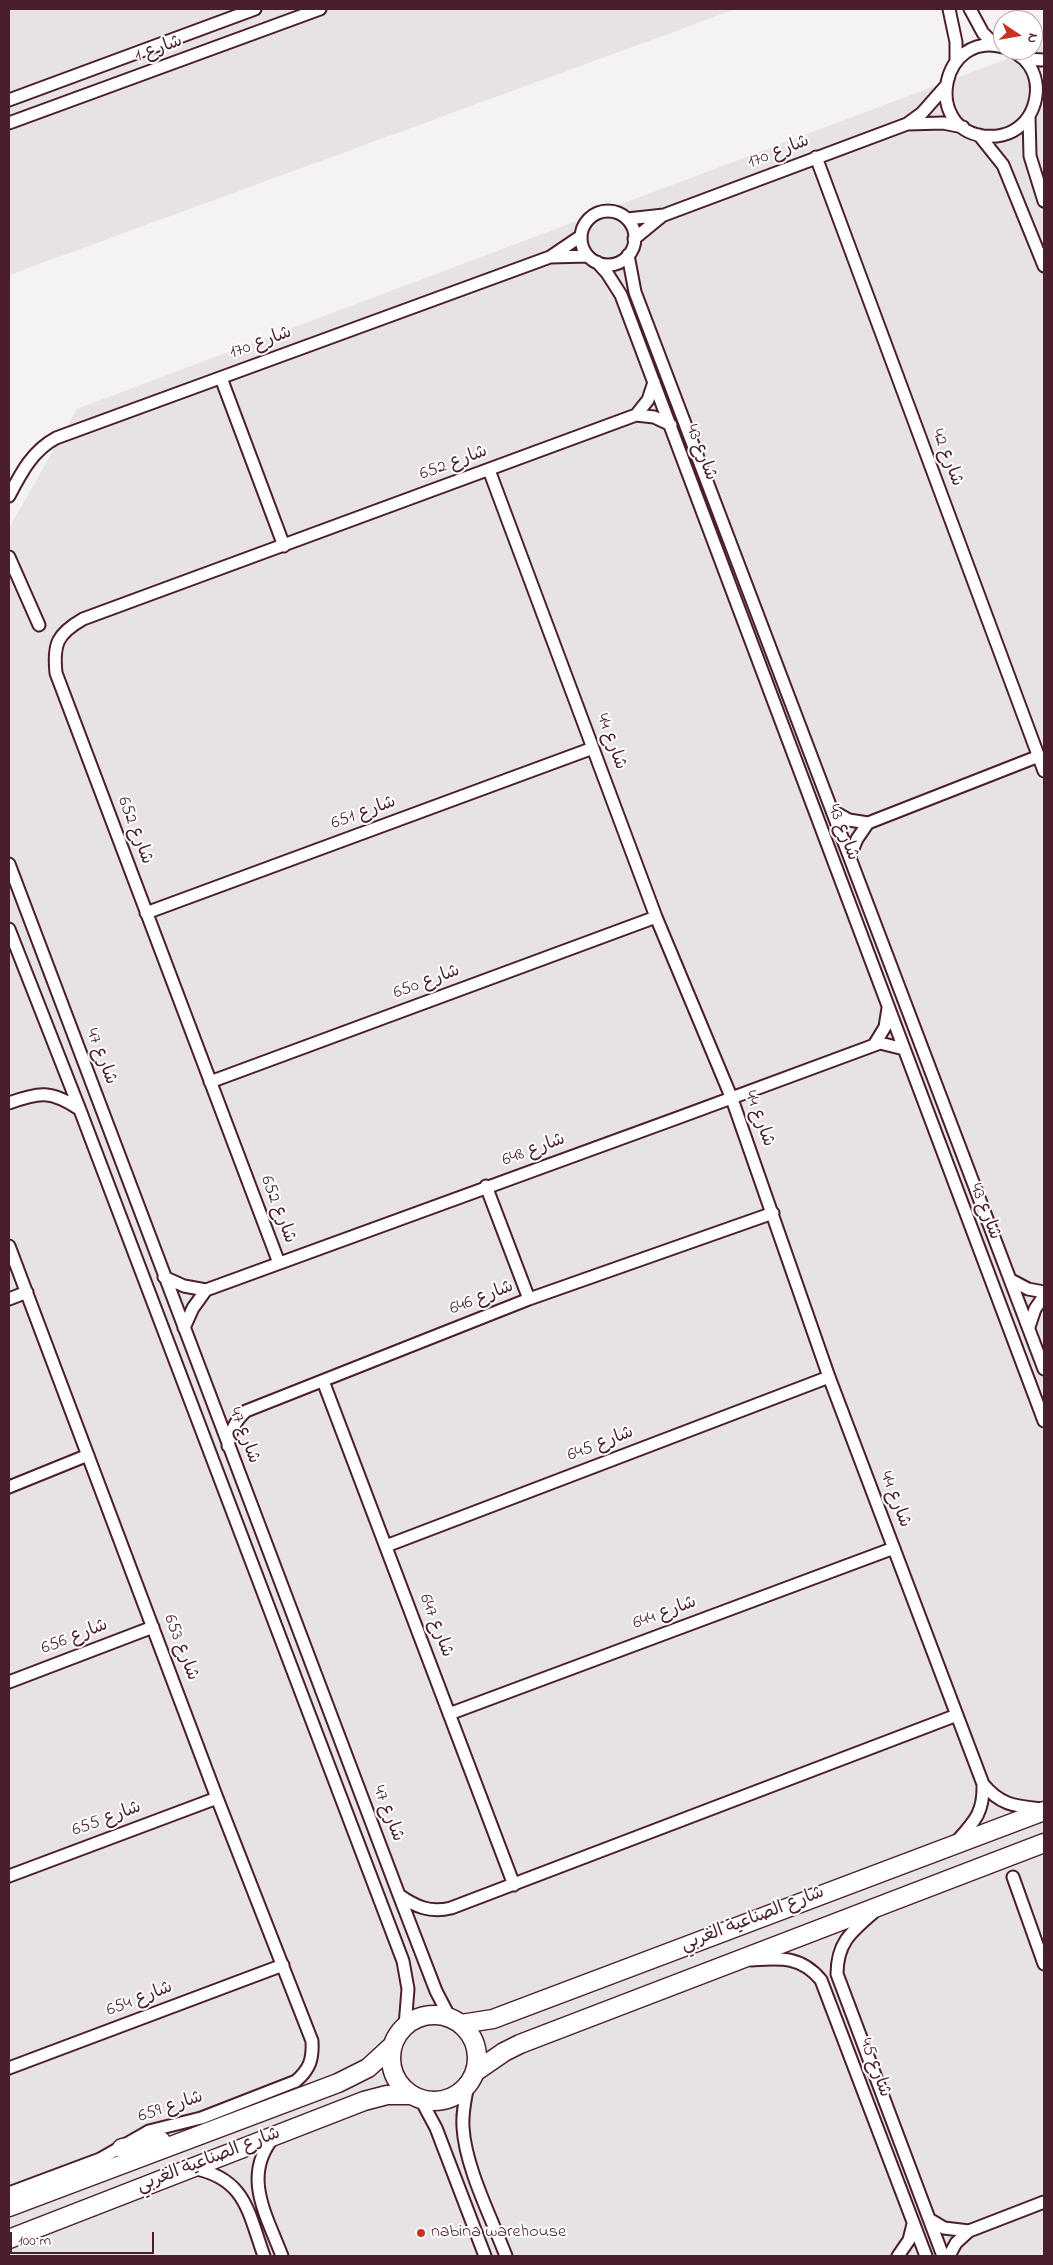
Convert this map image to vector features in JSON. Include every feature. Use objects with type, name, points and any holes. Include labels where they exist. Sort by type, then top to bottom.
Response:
[{"type":"main road","name":"شارع الصناعية الغربي","points":[[456,2021],[493,2019],[1044,1810]]},
{"type":"main road","name":"شارع الصناعية الغربي","points":[[472,2079],[496,2057],[520,2044],[1044,1843]]},
{"type":"main road","points":[[431,2014],[456,2021],[470,2034],[476,2046],[478,2059],[472,2079],[458,2094],[447,2100],[434,2102],[416,2097],[401,2086],[394,2074],[391,2060],[392,2046],[397,2035],[405,2026],[417,2018],[431,2014]]},
{"type":"main road","name":"شارع الصناعية الغربي","points":[[9,2207],[354,2077],[368,2068],[392,2046]]},
{"type":"main road","name":"شارع الصناعية الغربي","points":[[9,2239],[376,2097],[416,2097]]},
{"type":"main road","points":[[122,2148],[210,2131]]},
{"type":"street","name":"شارع 1","points":[[9,100],[255,9]]},
{"type":"street","name":"شارع 1","points":[[9,123],[320,9]]},
{"type":"street","points":[[949,9],[956,42],[956,61]]},
{"type":"street","points":[[970,9],[983,33],[993,41]]},
{"type":"street","points":[[993,46],[981,46],[967,52],[956,61],[949,73],[945,87],[946,102],[952,116],[963,127],[979,135],[990,137],[1012,132],[1029,116]]},
{"type":"street","points":[[1024,60],[1032,71],[1036,84],[1036,98]]},
{"type":"street","points":[[91,70],[98,90]]},
{"type":"street","name":"شارع 170","points":[[626,218],[664,215],[907,124],[922,113],[945,87]]},
{"type":"street","points":[[1044,88],[1036,98],[1029,116],[1030,156],[1044,201]]},
{"type":"street","name":"شارع 170","points":[[907,124],[943,124],[963,127]]},
{"type":"street","points":[[979,135],[1003,165],[1044,266]]},
{"type":"street","name":"شارع 42","points":[[816,157],[1044,771]]},
{"type":"street","points":[[598,212],[618,213],[626,218],[633,228],[634,239],[628,255],[614,264],[593,259],[584,250],[581,236],[586,222],[598,212]]},
{"type":"street","name":"شارع 170","points":[[634,239],[664,215]]},
{"type":"street","name":"شارع 170","points":[[9,496],[24,469],[42,445],[56,438],[550,257],[581,236]]},
{"type":"street","name":"شارع 43","points":[[628,255],[635,292],[1044,1369]]},
{"type":"street","name":"شارع 170","points":[[550,257],[593,259]]},
{"type":"street","name":"شارع 43","points":[[593,259],[607,273],[621,295],[1044,1421]]},
{"type":"street","points":[[221,378],[284,546]]},
{"type":"street","points":[[636,415],[648,400],[654,382]]},
{"type":"street","points":[[636,415],[654,417],[671,425]]},
{"type":"street","name":"شارع 652","points":[[279,1263],[56,673],[54,655],[59,637],[70,626],[83,619],[636,415]]},
{"type":"street","name":"شارع 44","points":[[489,470],[656,917],[732,1099],[829,1377],[983,1784],[982,1806],[978,1816],[953,1846]]},
{"type":"street","points":[[9,557],[39,625]]},
{"type":"street","name":"شارع 651","points":[[146,913],[593,748]]},
{"type":"street","points":[[850,856],[857,839],[868,824],[1039,756]]},
{"type":"street","points":[[833,811],[849,820],[868,824]]},
{"type":"street","name":"شارع 47","points":[[9,864],[436,1991],[456,2021]]},
{"type":"street","name":"شارع 650","points":[[210,1082],[656,917]]},
{"type":"street","points":[[9,929],[80,1110],[403,1961],[408,1990],[405,2026]]},
{"type":"street","points":[[874,1045],[885,1027],[888,1007]]},
{"type":"street","name":"شارع 648","points":[[206,1290],[486,1186],[732,1099],[880,1042],[904,1049]]},
{"type":"street","points":[[9,1103],[43,1093],[66,1100],[80,1110]]},
{"type":"street","points":[[486,1186],[529,1300]]},
{"type":"street","name":"شارع 646","points":[[228,1446],[231,1430],[237,1419],[246,1411],[529,1300],[773,1213]]},
{"type":"street","name":"شارع 653","points":[[9,1246],[217,1798],[312,2041],[312,2063]]},
{"type":"street","points":[[164,1277],[184,1286],[206,1290],[193,1308],[184,1328]]},
{"type":"street","points":[[1011,1280],[1028,1289],[1044,1294],[1029,1327]]},
{"type":"street","points":[[9,1299],[27,1292]]},
{"type":"street","name":"شارع 645","points":[[386,1546],[829,1377]]},
{"type":"street","name":"شارع 647","points":[[323,1381],[514,1885]]},
{"type":"street","points":[[9,1487],[88,1455]]},
{"type":"street","name":"شارع 644","points":[[449,1714],[894,1548]]},
{"type":"street","name":"شارع 656","points":[[9,1682],[153,1627]]},
{"type":"street","points":[[399,1895],[422,1908],[440,1911],[514,1885],[957,1715]]},
{"type":"street","name":"شارع 44","points":[[983,1784],[995,1796],[1009,1804],[1044,1810]]},
{"type":"street","name":"شارع 655","points":[[9,1876],[217,1798]]},
{"type":"street","points":[[1013,1877],[1044,1964]]},
{"type":"street","name":"شارع 45","points":[[882,1905],[848,1936],[841,1948],[838,1974],[943,2256]]},
{"type":"street","name":"شارع 45","points":[[736,1961],[787,1959],[802,1963],[812,1969],[821,1980],[926,2256]]},
{"type":"street","name":"شارع 654","points":[[9,2068],[283,1965]]},
{"type":"street","name":"شارع 659","points":[[9,2193],[100,2159],[149,2131],[201,2118],[296,2081],[306,2073],[312,2063]]},
{"type":"street","points":[[472,2079],[463,2113],[466,2148],[506,2256]]},
{"type":"street","points":[[416,2097],[436,2128],[485,2256]]},
{"type":"street","points":[[276,2135],[267,2145],[261,2158],[257,2172],[257,2186],[282,2256]]},
{"type":"street","points":[[191,2168],[217,2175],[229,2182],[238,2192],[245,2204],[264,2256]]},
{"type":"street","points":[[949,2256],[956,2243],[969,2231],[1044,2202]]},
{"type":"street","points":[[929,2219],[944,2228],[969,2231]]},
{"type":"street","points":[[898,2256],[909,2240],[913,2224]]},
{"type":"shaded area","points":[[9,9],[736,9],[9,275]]},
{"type":"shaded area","points":[[1043,45],[1044,2256],[9,2256],[9,528],[77,409],[1004,60],[1043,60]]},
{"type":"place","name":"nabina warehouse","points":[[421,2233]]}]
